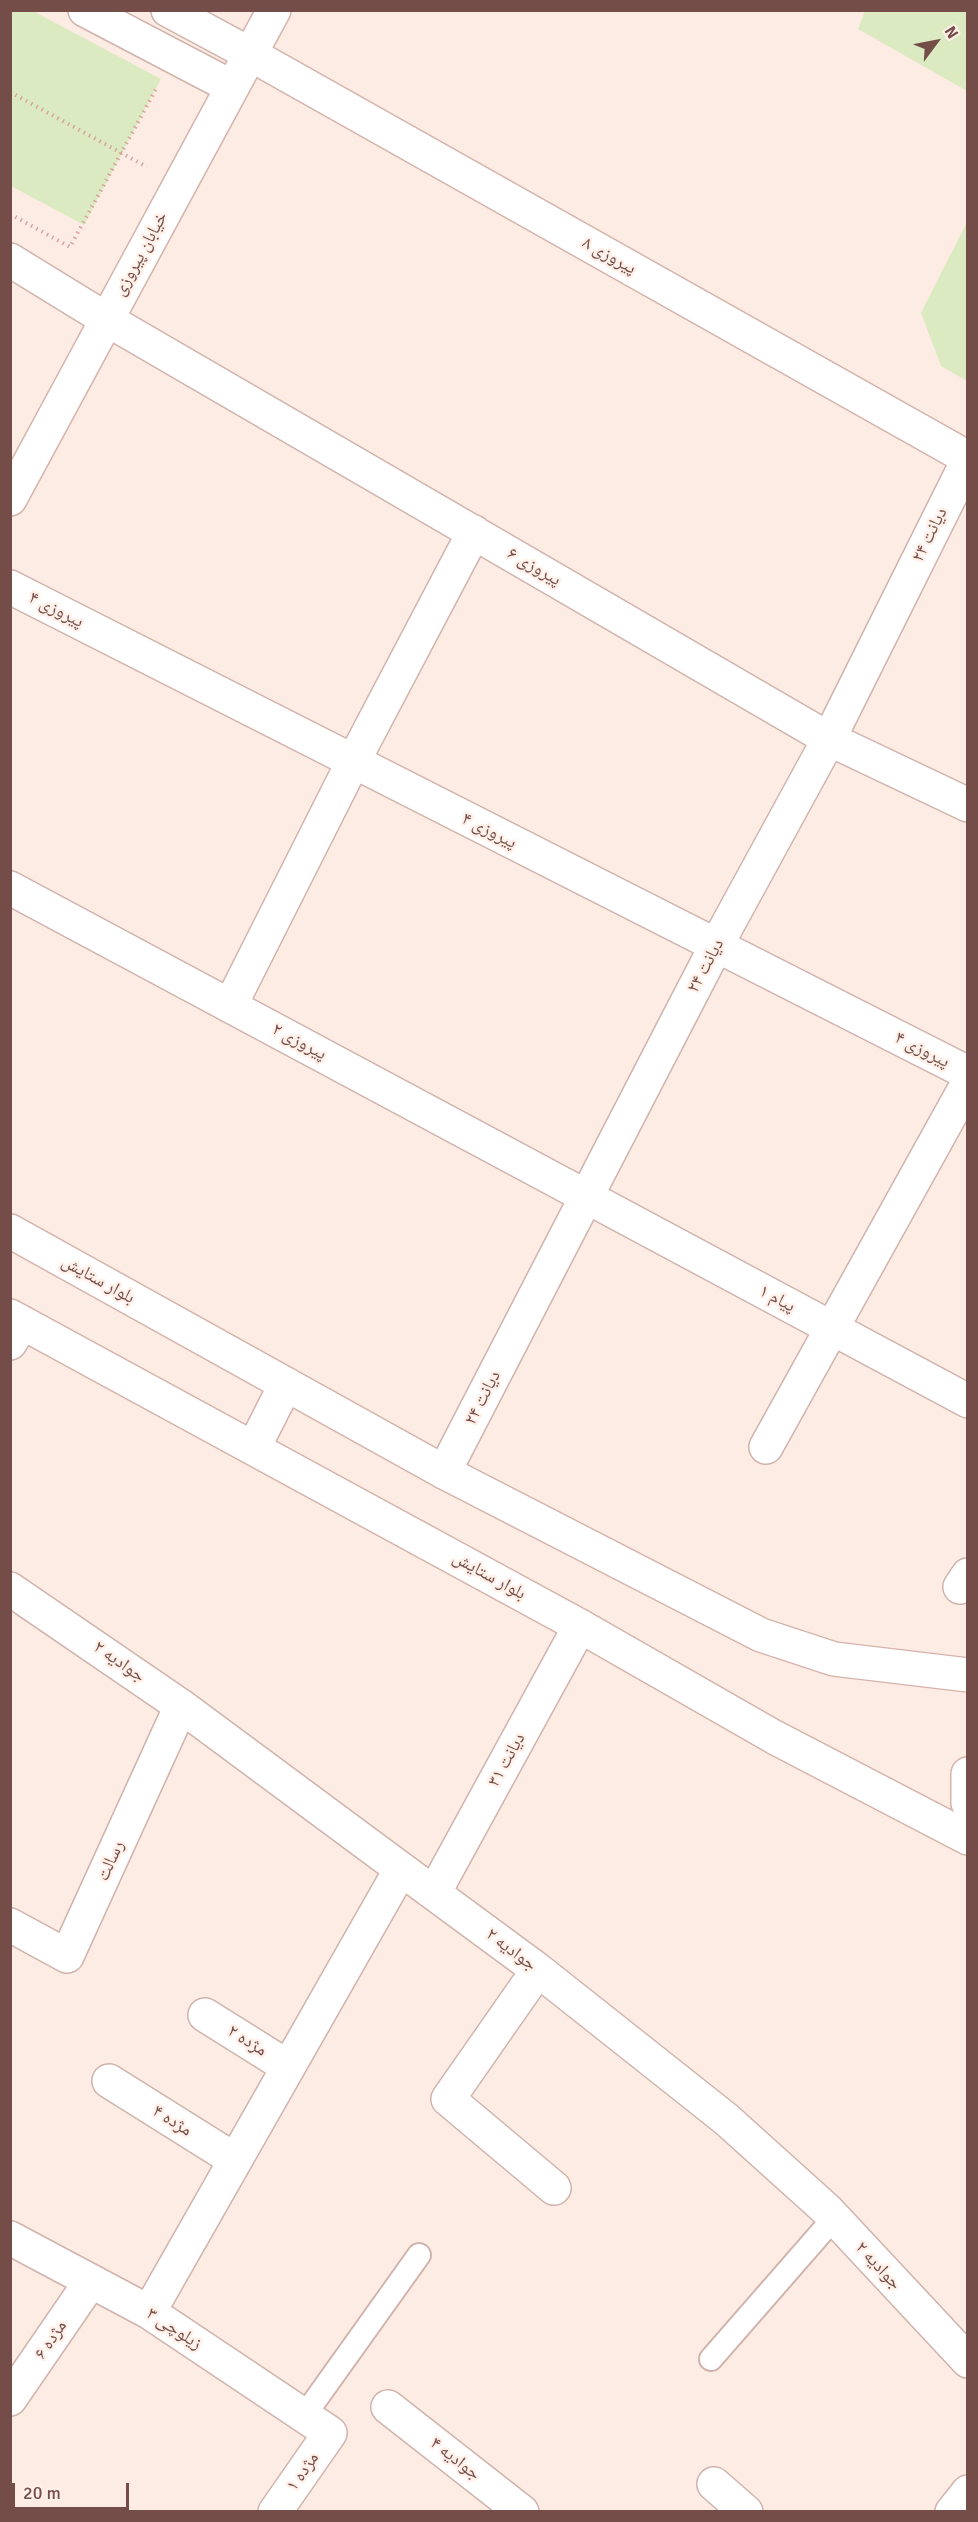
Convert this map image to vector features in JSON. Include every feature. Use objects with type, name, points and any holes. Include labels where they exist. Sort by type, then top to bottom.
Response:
[{"type":"street","points":[[85,10],[232,87]]},
{"type":"street","name":"پیروزی ۸","points":[[168,10],[968,459]]},
{"type":"street","name":"خیابان پیروزی","points":[[10,499],[274,10]]},
{"type":"street","name":"پیروزی ۶","points":[[10,260],[106,319],[829,739],[968,805]]},
{"type":"street","name":"دیانت ۲۴","points":[[444,1472],[716,946],[829,739],[968,459]]},
{"type":"street","points":[[230,1006],[353,762],[474,532]]},
{"type":"street","name":"پیروزی ۴","points":[[10,587],[968,1073]]},
{"type":"street","name":"پیروزی ۲","points":[[10,888],[587,1197]]},
{"type":"street","points":[[766,1447],[968,1083]]},
{"type":"street","name":"پیام ۱","points":[[587,1197],[968,1401]]},
{"type":"street","name":"بلوار ستایش","points":[[10,1231],[444,1472],[761,1635],[834,1659],[968,1675]]},
{"type":"street","name":"بلوار ستایش","points":[[14,1327],[254,1447],[580,1626],[774,1737],[968,1838]]},
{"type":"street","points":[[254,1447],[286,1384]]},
{"type":"street","name":"جوادیه ۲","points":[[10,1589],[181,1706],[434,1893],[538,1970],[726,2119],[834,2218],[968,2361]]},
{"type":"street","name":"دیانت ۳۱","points":[[434,1893],[580,1626]]},
{"type":"street","name":"رسالت","points":[[10,1925],[68,1956],[181,1706]]},
{"type":"street","points":[[968,1774],[968,1803]]},
{"type":"street","points":[[149,2312],[401,1869]]},
{"type":"street","points":[[538,1970],[448,2099],[554,2188]]},
{"type":"street","name":"مژده ۲","points":[[205,2015],[288,2067]]},
{"type":"street","name":"مژده ۴","points":[[109,2081],[235,2160]]},
{"type":"street","name":"زیلوچی ۳","points":[[10,2238],[149,2312],[317,2424]]},
{"type":"street","name":"مژده ۶","points":[[10,2399],[91,2281]]},
{"type":"street","name":"جوادیه ۴","points":[[388,2407],[522,2511]]},
{"type":"street","name":"مژده ۱","points":[[275,2511],[317,2424]]},
{"type":"street","points":[[714,2484],[746,2511]]},
{"type":"street","points":[[952,2511],[968,2492]]},
{"type":"lane","points":[[711,2359],[834,2218]]},
{"type":"lane","points":[[317,2424],[419,2255]]},
{"type":"path","points":[[10,214],[70,247],[174,57]]},
{"type":"path","points":[[10,92],[179,184]]},
{"type":"green space","points":[[10,11],[33,11],[161,79],[84,225],[11,186]]},
{"type":"green space","points":[[865,11],[967,11],[967,91],[858,29]]},
{"type":"green space","points":[[967,222],[968,381],[941,366],[921,313]]}]
